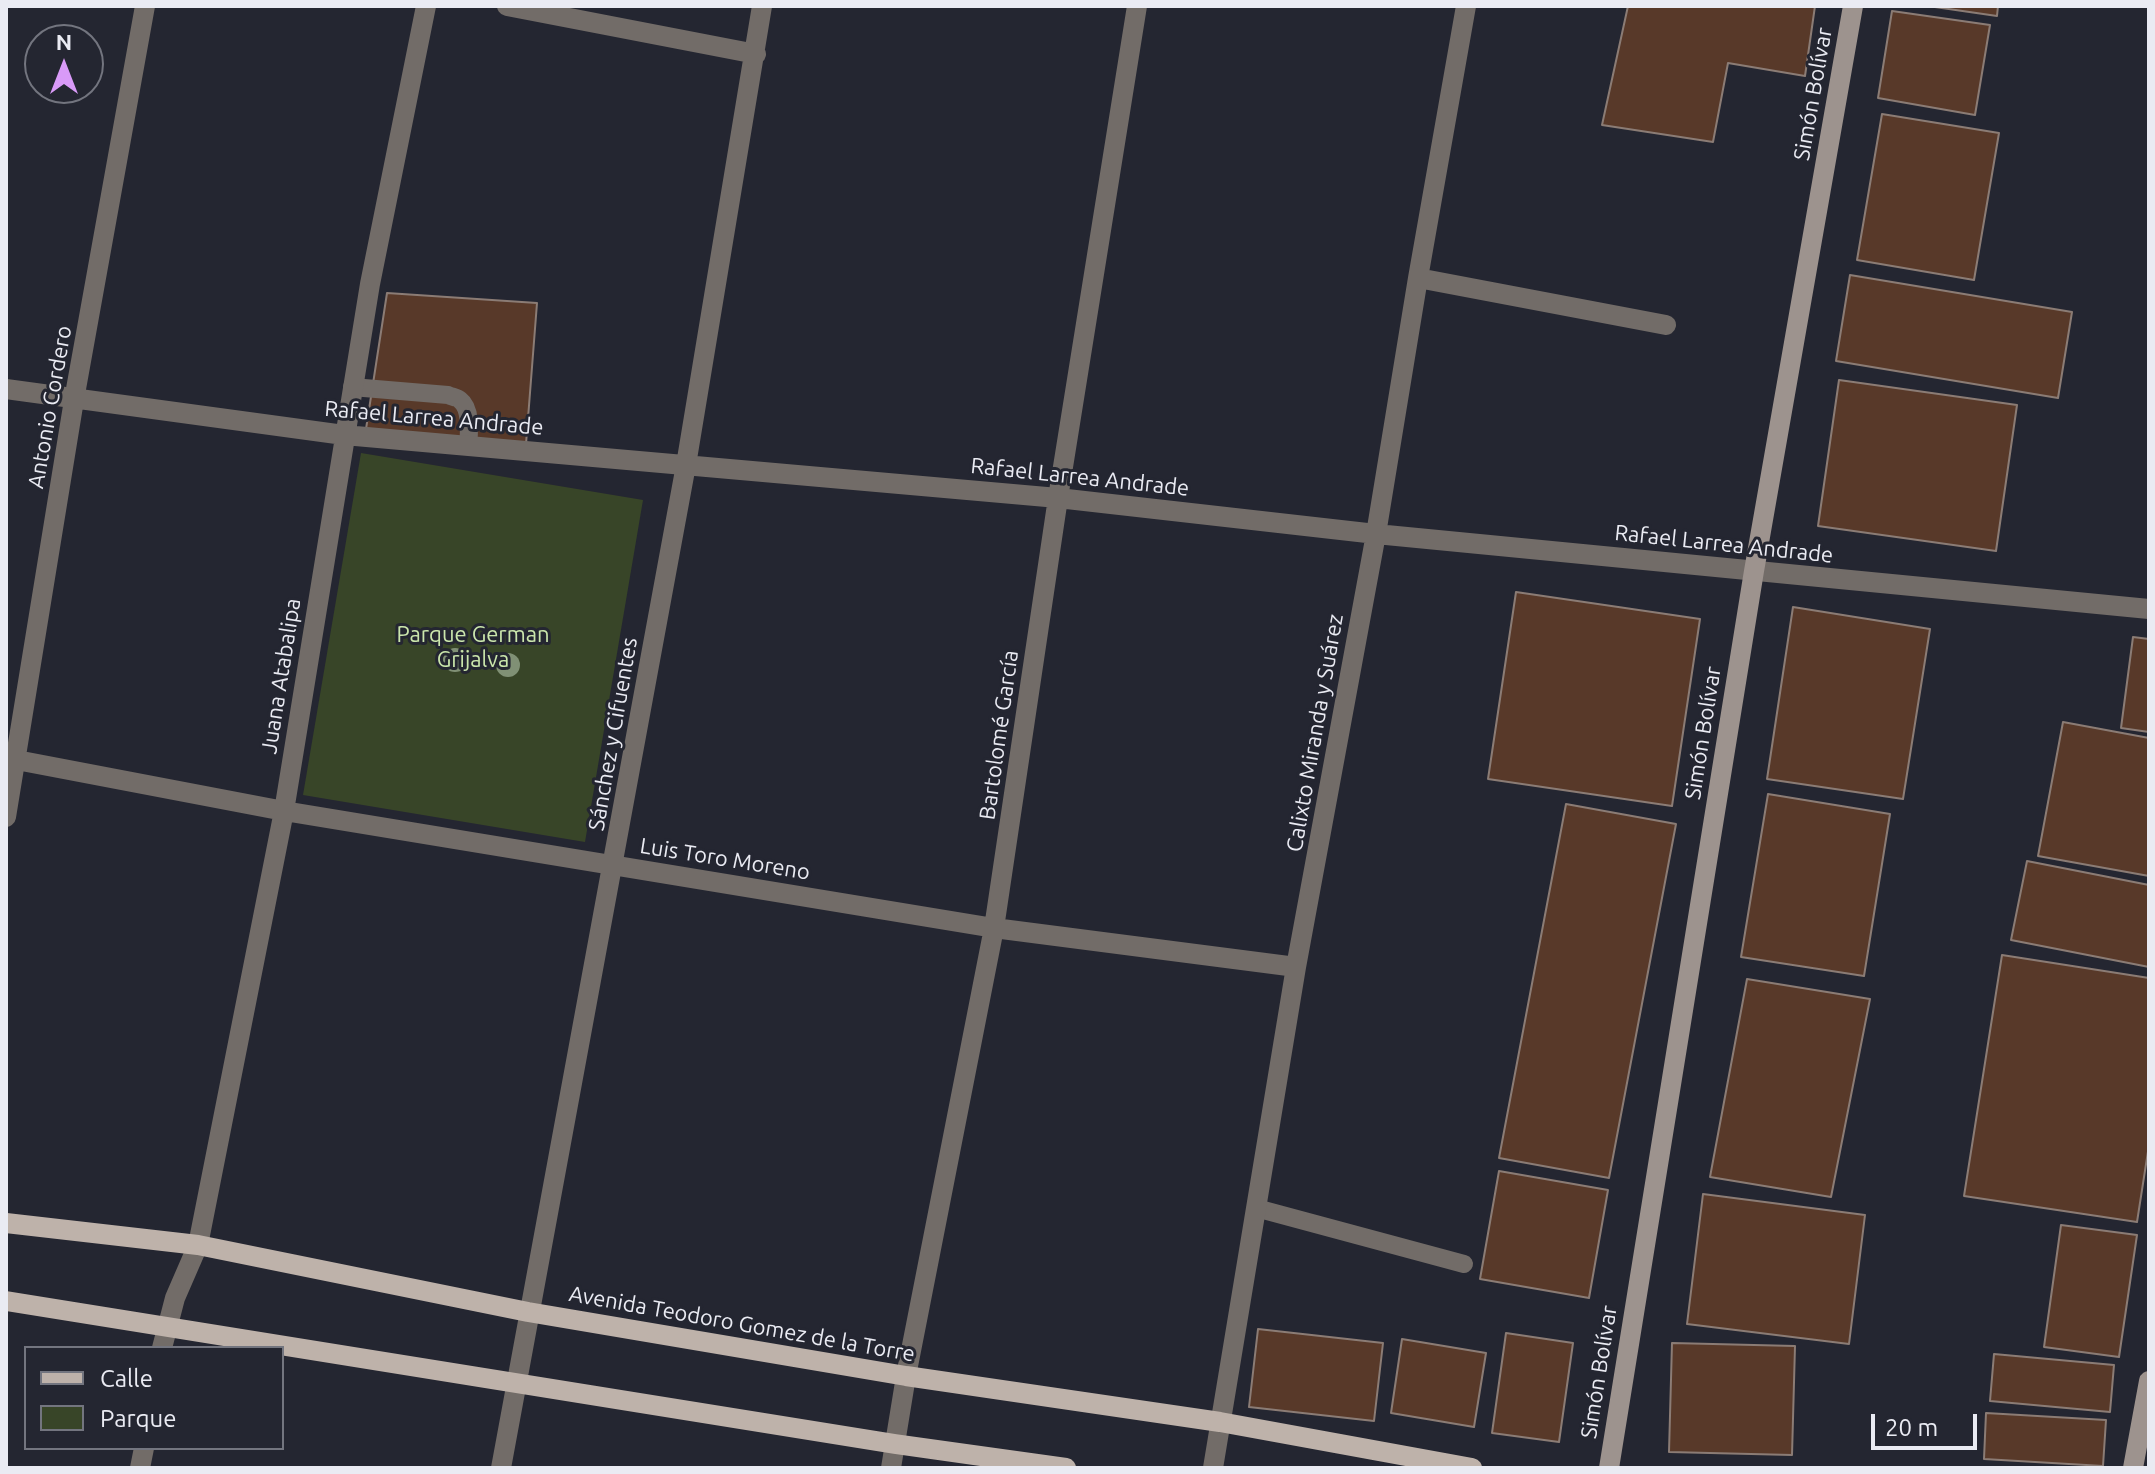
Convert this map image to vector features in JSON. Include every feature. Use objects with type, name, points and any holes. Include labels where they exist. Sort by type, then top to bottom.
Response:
[{"type":"main road","name":"Avenida Teodoro Gomez de la Torre","points":[[6,1223],[198,1245],[528,1312],[906,1376],[1220,1422],[1472,1468]]},
{"type":"main road","points":[[6,1301],[895,1444],[1066,1468]]},
{"type":"street","name":"Antonio Cordero","points":[[6,817],[11,758],[145,6]]},
{"type":"street","name":"Juana Atabalipa","points":[[162,1346],[179,1288],[198,1245],[284,811],[370,284],[426,6]]},
{"type":"street","points":[[507,6],[756,54]]},
{"type":"street","name":"Sánchez y Cifuentes","points":[[501,1468],[686,465],[762,6]]},
{"type":"street","name":"Bartolomé García","points":[[891,1468],[906,1376],[994,928],[1058,498],[1137,6]]},
{"type":"street","name":"Calixto Miranda y Suárez","points":[[1213,1468],[1296,967],[1376,534],[1466,6]]},
{"type":"street","name":"Simón Bolívar","points":[[1609,1468],[1754,571],[1853,6]]},
{"type":"street","points":[[1418,278],[1666,325]]},
{"type":"street","name":"Rafael Larrea Andrade","points":[[6,389],[344,435],[1058,498],[1376,534],[2149,609]]},
{"type":"street","name":"Luis Toro Moreno","points":[[11,758],[284,811],[994,928],[1296,967]]},
{"type":"street","points":[[2133,1468],[2149,1381]]},
{"type":"lane","points":[[352,387],[448,395],[461,400],[469,431],[468,446]]},
{"type":"lane","points":[[1256,1208],[1464,1264]]},
{"type":"green space","name":"Parque German Grijalva","points":[[361,453],[643,500],[585,842],[303,795]]},
{"type":"building","points":[[1628,6],[1815,6],[1805,76],[1728,63],[1713,142],[1602,125]]},
{"type":"building","points":[[1928,6],[1998,6],[1997,16]]},
{"type":"building","points":[[1892,11],[1990,25],[1975,115],[1878,98]]},
{"type":"building","points":[[1882,114],[1999,133],[1974,280],[1857,260]]},
{"type":"building","points":[[1850,275],[2072,312],[2058,398],[1836,361]]},
{"type":"building","points":[[387,293],[537,303],[526,444],[366,429]]},
{"type":"building","points":[[1839,380],[2017,405],[1996,551],[1818,526]]},
{"type":"building","points":[[1516,592],[1700,619],[1672,806],[1488,779]]},
{"type":"building","points":[[1793,607],[1930,629],[1903,799],[1767,779]]},
{"type":"building","points":[[2133,637],[2149,639],[2149,732],[2121,728]]},
{"type":"building","points":[[2063,722],[2149,738],[2149,876],[2038,856]]},
{"type":"building","points":[[1768,794],[1890,814],[1864,976],[1741,957]]},
{"type":"building","points":[[1566,804],[1676,824],[1609,1178],[1499,1158]]},
{"type":"building","points":[[2027,861],[2149,885],[2149,967],[2011,940]]},
{"type":"building","points":[[2002,955],[2149,978],[2149,1145],[2137,1222],[1964,1196]]},
{"type":"building","points":[[1747,979],[1870,999],[1831,1197],[1710,1177]]},
{"type":"building","points":[[1499,1171],[1608,1190],[1589,1298],[1480,1279]]},
{"type":"building","points":[[1703,1194],[1865,1215],[1849,1344],[1687,1324]]},
{"type":"building","points":[[2061,1225],[2137,1235],[2119,1357],[2044,1347]]},
{"type":"building","points":[[1258,1329],[1383,1343],[1374,1421],[1249,1407]]},
{"type":"building","points":[[1506,1333],[1573,1343],[1559,1442],[1492,1433]]},
{"type":"building","points":[[1402,1339],[1486,1353],[1474,1427],[1391,1413]]},
{"type":"building","points":[[1672,1343],[1795,1346],[1792,1455],[1669,1452]]},
{"type":"building","points":[[1994,1354],[2114,1365],[2110,1412],[1990,1401]]},
{"type":"building","points":[[1986,1413],[2106,1420],[2103,1466],[1984,1459]]}]
